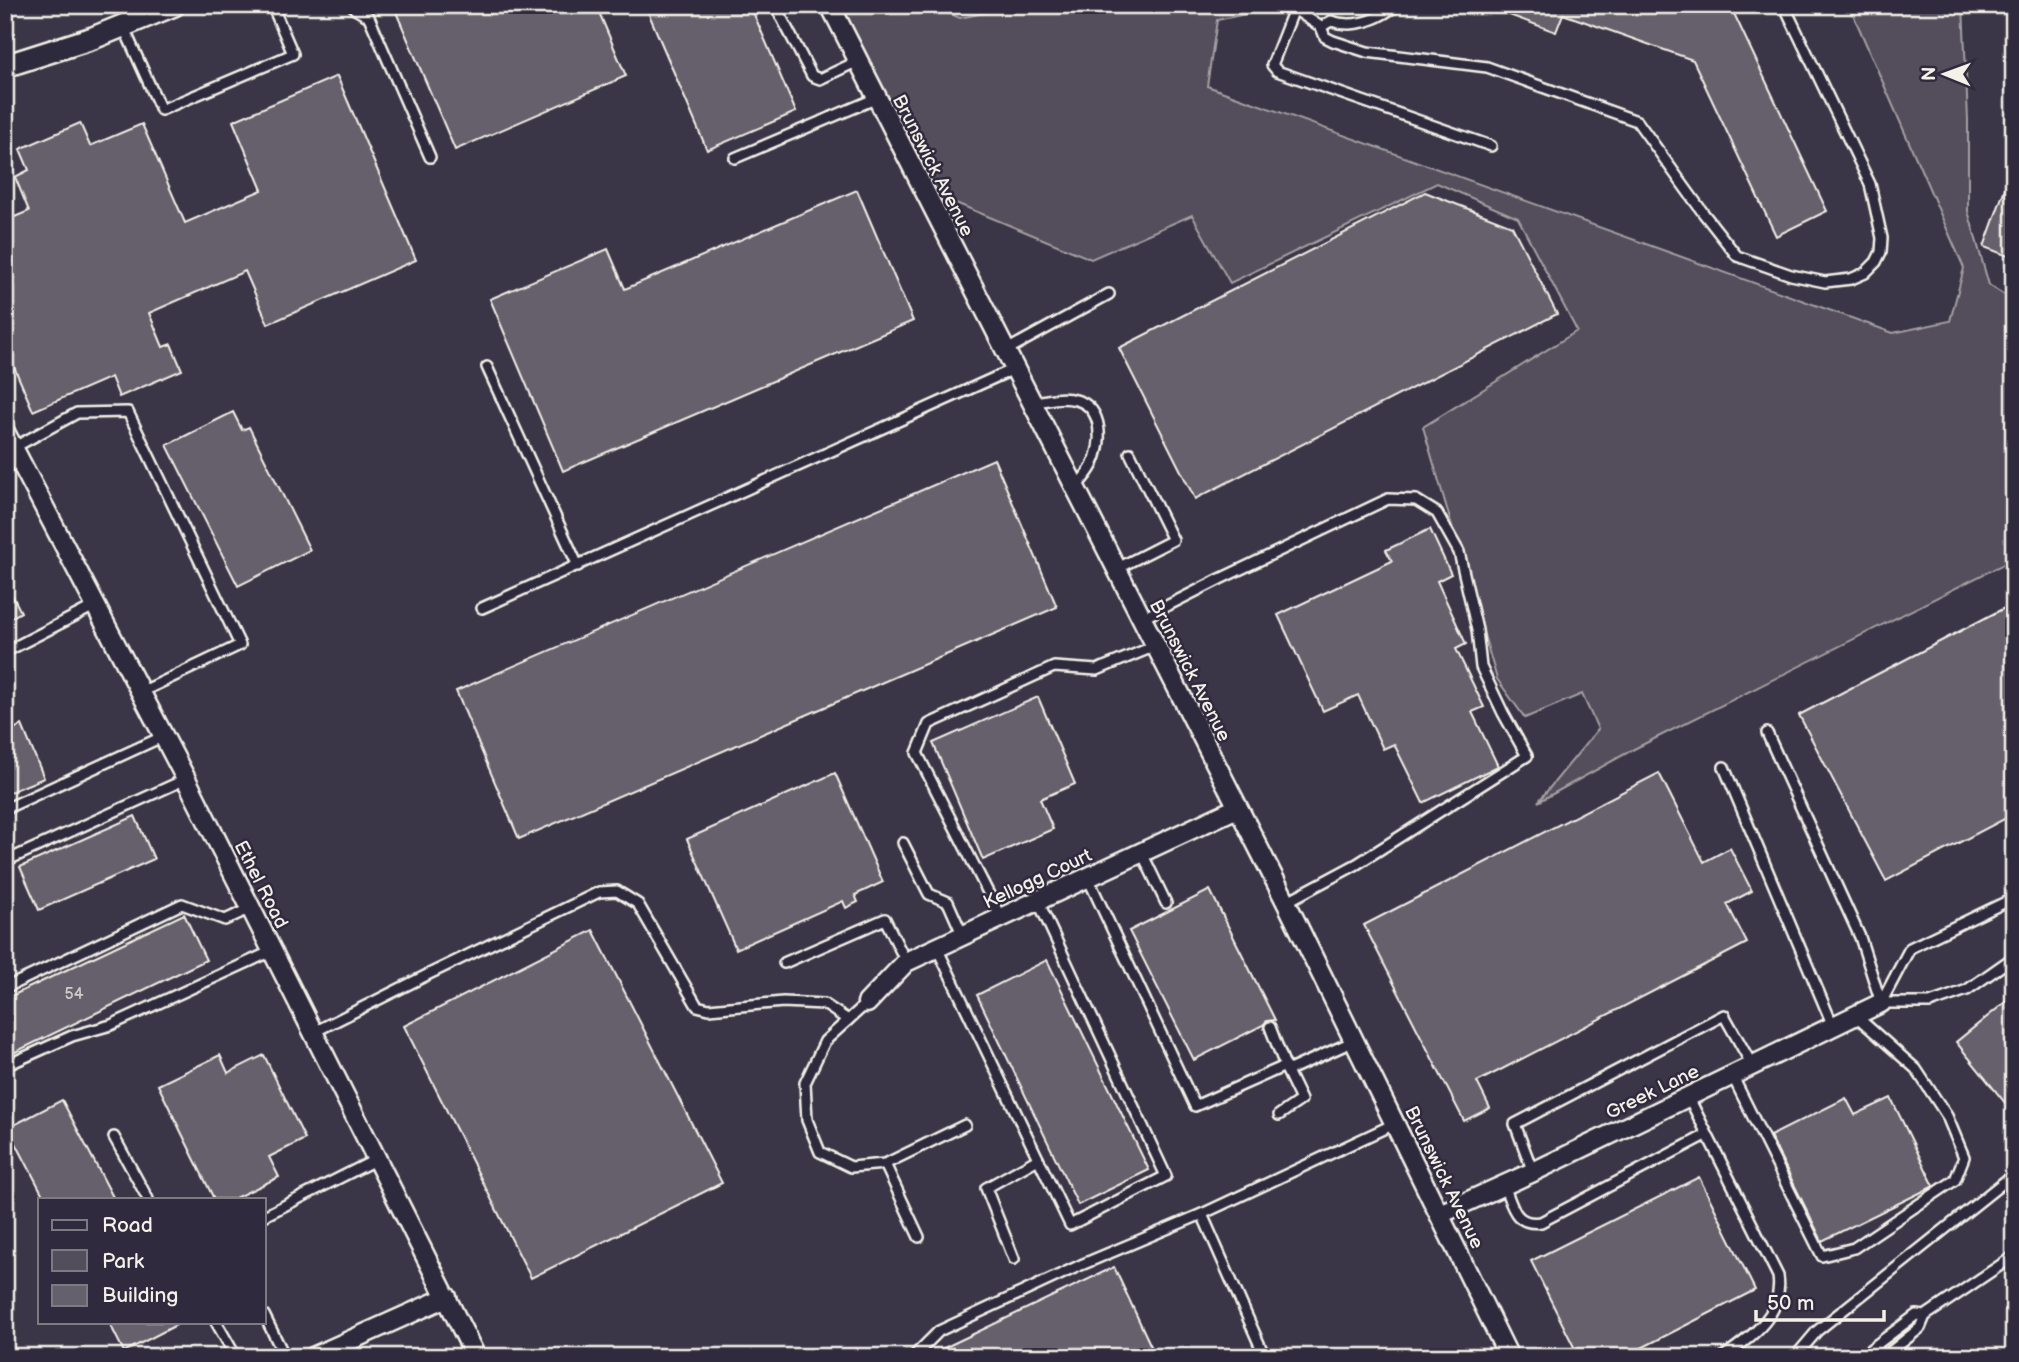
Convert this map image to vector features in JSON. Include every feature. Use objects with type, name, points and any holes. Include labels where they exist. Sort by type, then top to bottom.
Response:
[{"type":"street","points":[[5,66],[93,38],[174,5]]},
{"type":"street","name":"Brunswick Avenue","points":[[830,5],[1286,902],[1509,1357]]},
{"type":"street","name":"Ethel Road","points":[[9,440],[186,779],[476,1357]]},
{"type":"street","name":"Kellogg Court","points":[[867,1003],[906,962],[1237,808]]},
{"type":"street","name":"Greek Lane","points":[[1440,1214],[1533,1172],[1881,1003]]},
{"type":"street","points":[[313,1357],[447,1297]]},
{"type":"lane","points":[[123,26],[160,110],[293,54],[272,5]]},
{"type":"lane","points":[[353,5],[369,17],[430,157]]},
{"type":"lane","points":[[775,5],[813,76],[820,79],[858,61]]},
{"type":"lane","points":[[1321,27],[1331,21],[1345,26],[1379,18],[1396,5]]},
{"type":"lane","points":[[1491,146],[1277,71],[1272,65],[1294,7],[1321,27],[1325,37],[1344,45],[1367,51],[1487,67],[1637,121],[1737,256],[1791,275],[1825,282],[1851,279],[1865,273],[1877,262],[1882,238],[1870,184],[1784,5]]},
{"type":"lane","points":[[735,158],[877,98]]},
{"type":"lane","points":[[1005,351],[1109,294]]},
{"type":"lane","points":[[486,367],[578,566]]},
{"type":"lane","points":[[482,608],[1014,369]]},
{"type":"lane","points":[[1032,403],[1063,398],[1079,400],[1096,417],[1100,444],[1097,457],[1075,488]]},
{"type":"lane","points":[[9,440],[77,413],[128,412],[240,645],[141,692]]},
{"type":"lane","points":[[1116,569],[1173,540],[1130,453]]},
{"type":"lane","points":[[1142,619],[1388,499],[1416,500],[1437,513],[1459,552],[1478,630],[1481,667],[1527,756],[1357,864],[1286,902]]},
{"type":"lane","points":[[5,652],[96,605]]},
{"type":"lane","points":[[1001,918],[917,753],[929,724],[1054,667],[1097,670],[1155,646]]},
{"type":"lane","points":[[1767,733],[1860,937],[1881,1003]]},
{"type":"lane","points":[[5,809],[164,736]]},
{"type":"lane","points":[[1724,767],[1833,1026]]},
{"type":"lane","points":[[8,860],[186,779]]},
{"type":"lane","points":[[904,843],[929,894],[948,902],[963,936]]},
{"type":"lane","points":[[1142,853],[1166,903]]},
{"type":"lane","points":[[1088,878],[1195,1106],[1354,1041]]},
{"type":"lane","points":[[314,1032],[599,892],[617,891],[638,904],[697,1006],[709,1009],[783,1002],[824,1004],[848,1020]]},
{"type":"lane","points":[[1881,1003],[1910,948],[2014,898]]},
{"type":"lane","points":[[937,948],[1070,1225],[1166,1176],[1038,901]]},
{"type":"lane","points":[[5,988],[182,904],[225,920],[251,908]]},
{"type":"lane","points":[[785,963],[885,919],[906,962]]},
{"type":"lane","points":[[5,1066],[72,1036],[111,1025],[272,951]]},
{"type":"lane","points":[[1881,1003],[1930,1003],[1967,990],[2014,957]]},
{"type":"lane","points":[[867,1003],[825,1041],[805,1083],[807,1120],[820,1152],[851,1167],[885,1164],[965,1125]]},
{"type":"lane","points":[[1533,1172],[1515,1124],[1724,1014],[1752,1065]]},
{"type":"lane","points":[[1732,1075],[1822,1256],[1854,1248],[1955,1181],[1964,1157],[1947,1116],[1916,1069],[1855,1015]]},
{"type":"lane","points":[[1270,1027],[1301,1100],[1279,1115]]},
{"type":"lane","points":[[1688,1096],[1778,1276],[1780,1288],[1766,1322],[1753,1336],[1723,1357]]},
{"type":"lane","points":[[913,1357],[939,1331],[1081,1265],[1202,1214],[1394,1124]]},
{"type":"lane","points":[[1504,1185],[1519,1217],[1531,1223],[1541,1222],[1706,1135]]},
{"type":"lane","points":[[114,1137],[147,1198]]},
{"type":"lane","points":[[266,1215],[377,1159]]},
{"type":"lane","points":[[1014,1259],[986,1188],[1038,1159]]},
{"type":"lane","points":[[885,1164],[919,1237]]},
{"type":"lane","points":[[1795,1357],[1817,1331],[2014,1174]]},
{"type":"lane","points":[[1202,1214],[1265,1357]]},
{"type":"lane","points":[[1884,1357],[1920,1328],[1925,1316],[2014,1255]]},
{"type":"lane","points":[[1860,1357],[1916,1315],[1925,1316]]},
{"type":"lane","points":[[266,1319],[285,1357]]},
{"type":"lane","points":[[217,1324],[236,1357]]},
{"type":"green space","points":[[826,5],[930,5],[960,18],[1021,5],[1256,5],[1260,11],[1217,20],[1207,86],[1893,333],[1950,321],[1964,268],[1849,5],[1963,5],[1968,120],[1968,211],[1989,285],[2014,301],[2014,559],[1634,749],[1538,802],[1598,729],[1582,694],[1525,718],[1497,679],[1423,427],[1577,331],[1518,218],[1437,183],[1230,283],[1192,215],[1091,259],[934,194]]},
{"type":"building","points":[[393,5],[596,5],[626,76],[455,150]]},
{"type":"building","points":[[645,5],[750,5],[796,112],[707,150]]},
{"type":"building","points":[[1730,5],[1827,211],[1776,236],[1693,60],[1563,14],[1556,32],[1487,7]]},
{"type":"building","points":[[337,76],[416,260],[268,324],[245,271],[149,313],[163,347],[171,344],[182,370],[119,397],[111,377],[33,411],[5,346],[5,221],[29,211],[15,177],[29,170],[20,149],[80,123],[90,146],[142,124],[185,223],[262,190],[233,121]]},
{"type":"building","points":[[2014,169],[2014,258],[1984,247]]},
{"type":"building","points":[[857,190],[913,321],[563,471],[490,299],[608,249],[625,289]]},
{"type":"building","points":[[1425,192],[1512,226],[1557,314],[1195,499],[1119,348]]},
{"type":"building","points":[[233,412],[242,430],[249,427],[310,550],[238,586],[167,445]]},
{"type":"building","points":[[994,459],[1057,607],[519,839],[456,691]]},
{"type":"building","points":[[1430,529],[1451,574],[1437,581],[1466,644],[1456,649],[1484,707],[1472,712],[1498,766],[1423,803],[1394,744],[1383,749],[1358,695],[1323,711],[1278,615],[1392,561],[1386,550]]},
{"type":"building","points":[[5,581],[21,612],[5,621]]},
{"type":"building","points":[[2014,603],[2014,814],[1886,881],[1799,715]]},
{"type":"building","points":[[1038,697],[1075,784],[1040,799],[1053,829],[983,860],[933,743]]},
{"type":"building","points":[[22,725],[44,778],[5,794],[5,733]]},
{"type":"building","points":[[835,773],[883,882],[855,895],[858,902],[846,908],[843,901],[736,949],[687,839]]},
{"type":"building","points":[[1659,773],[1704,862],[1730,848],[1752,891],[1727,904],[1747,943],[1477,1082],[1490,1108],[1464,1121],[1364,925]]},
{"type":"building","points":[[135,816],[154,859],[39,910],[20,867]]},
{"type":"building","points":[[1210,890],[1275,1020],[1267,1021],[1194,1060],[1129,931]]},
{"type":"building","points":[[184,914],[206,960],[9,1055],[5,1048],[5,999]]},
{"type":"building","points":[[593,930],[722,1183],[531,1278],[404,1026]]},
{"type":"building","points":[[1047,960],[1149,1170],[1078,1205],[977,995]]},
{"type":"building","points":[[2014,995],[2014,1114],[1956,1042]]},
{"type":"building","points":[[220,1055],[228,1073],[264,1055],[305,1139],[269,1157],[279,1177],[235,1198],[214,1198],[158,1085]]},
{"type":"building","points":[[1846,1098],[1855,1115],[1891,1098],[1934,1186],[1822,1241],[1770,1136]]},
{"type":"building","points":[[62,1100],[113,1198],[44,1198],[8,1128]]},
{"type":"building","points":[[1699,1177],[1755,1290],[1624,1357],[1579,1357],[1531,1261]]},
{"type":"building","points":[[1114,1267],[1156,1357],[925,1357]]},
{"type":"building","points":[[110,1324],[178,1324],[124,1352]]}]
